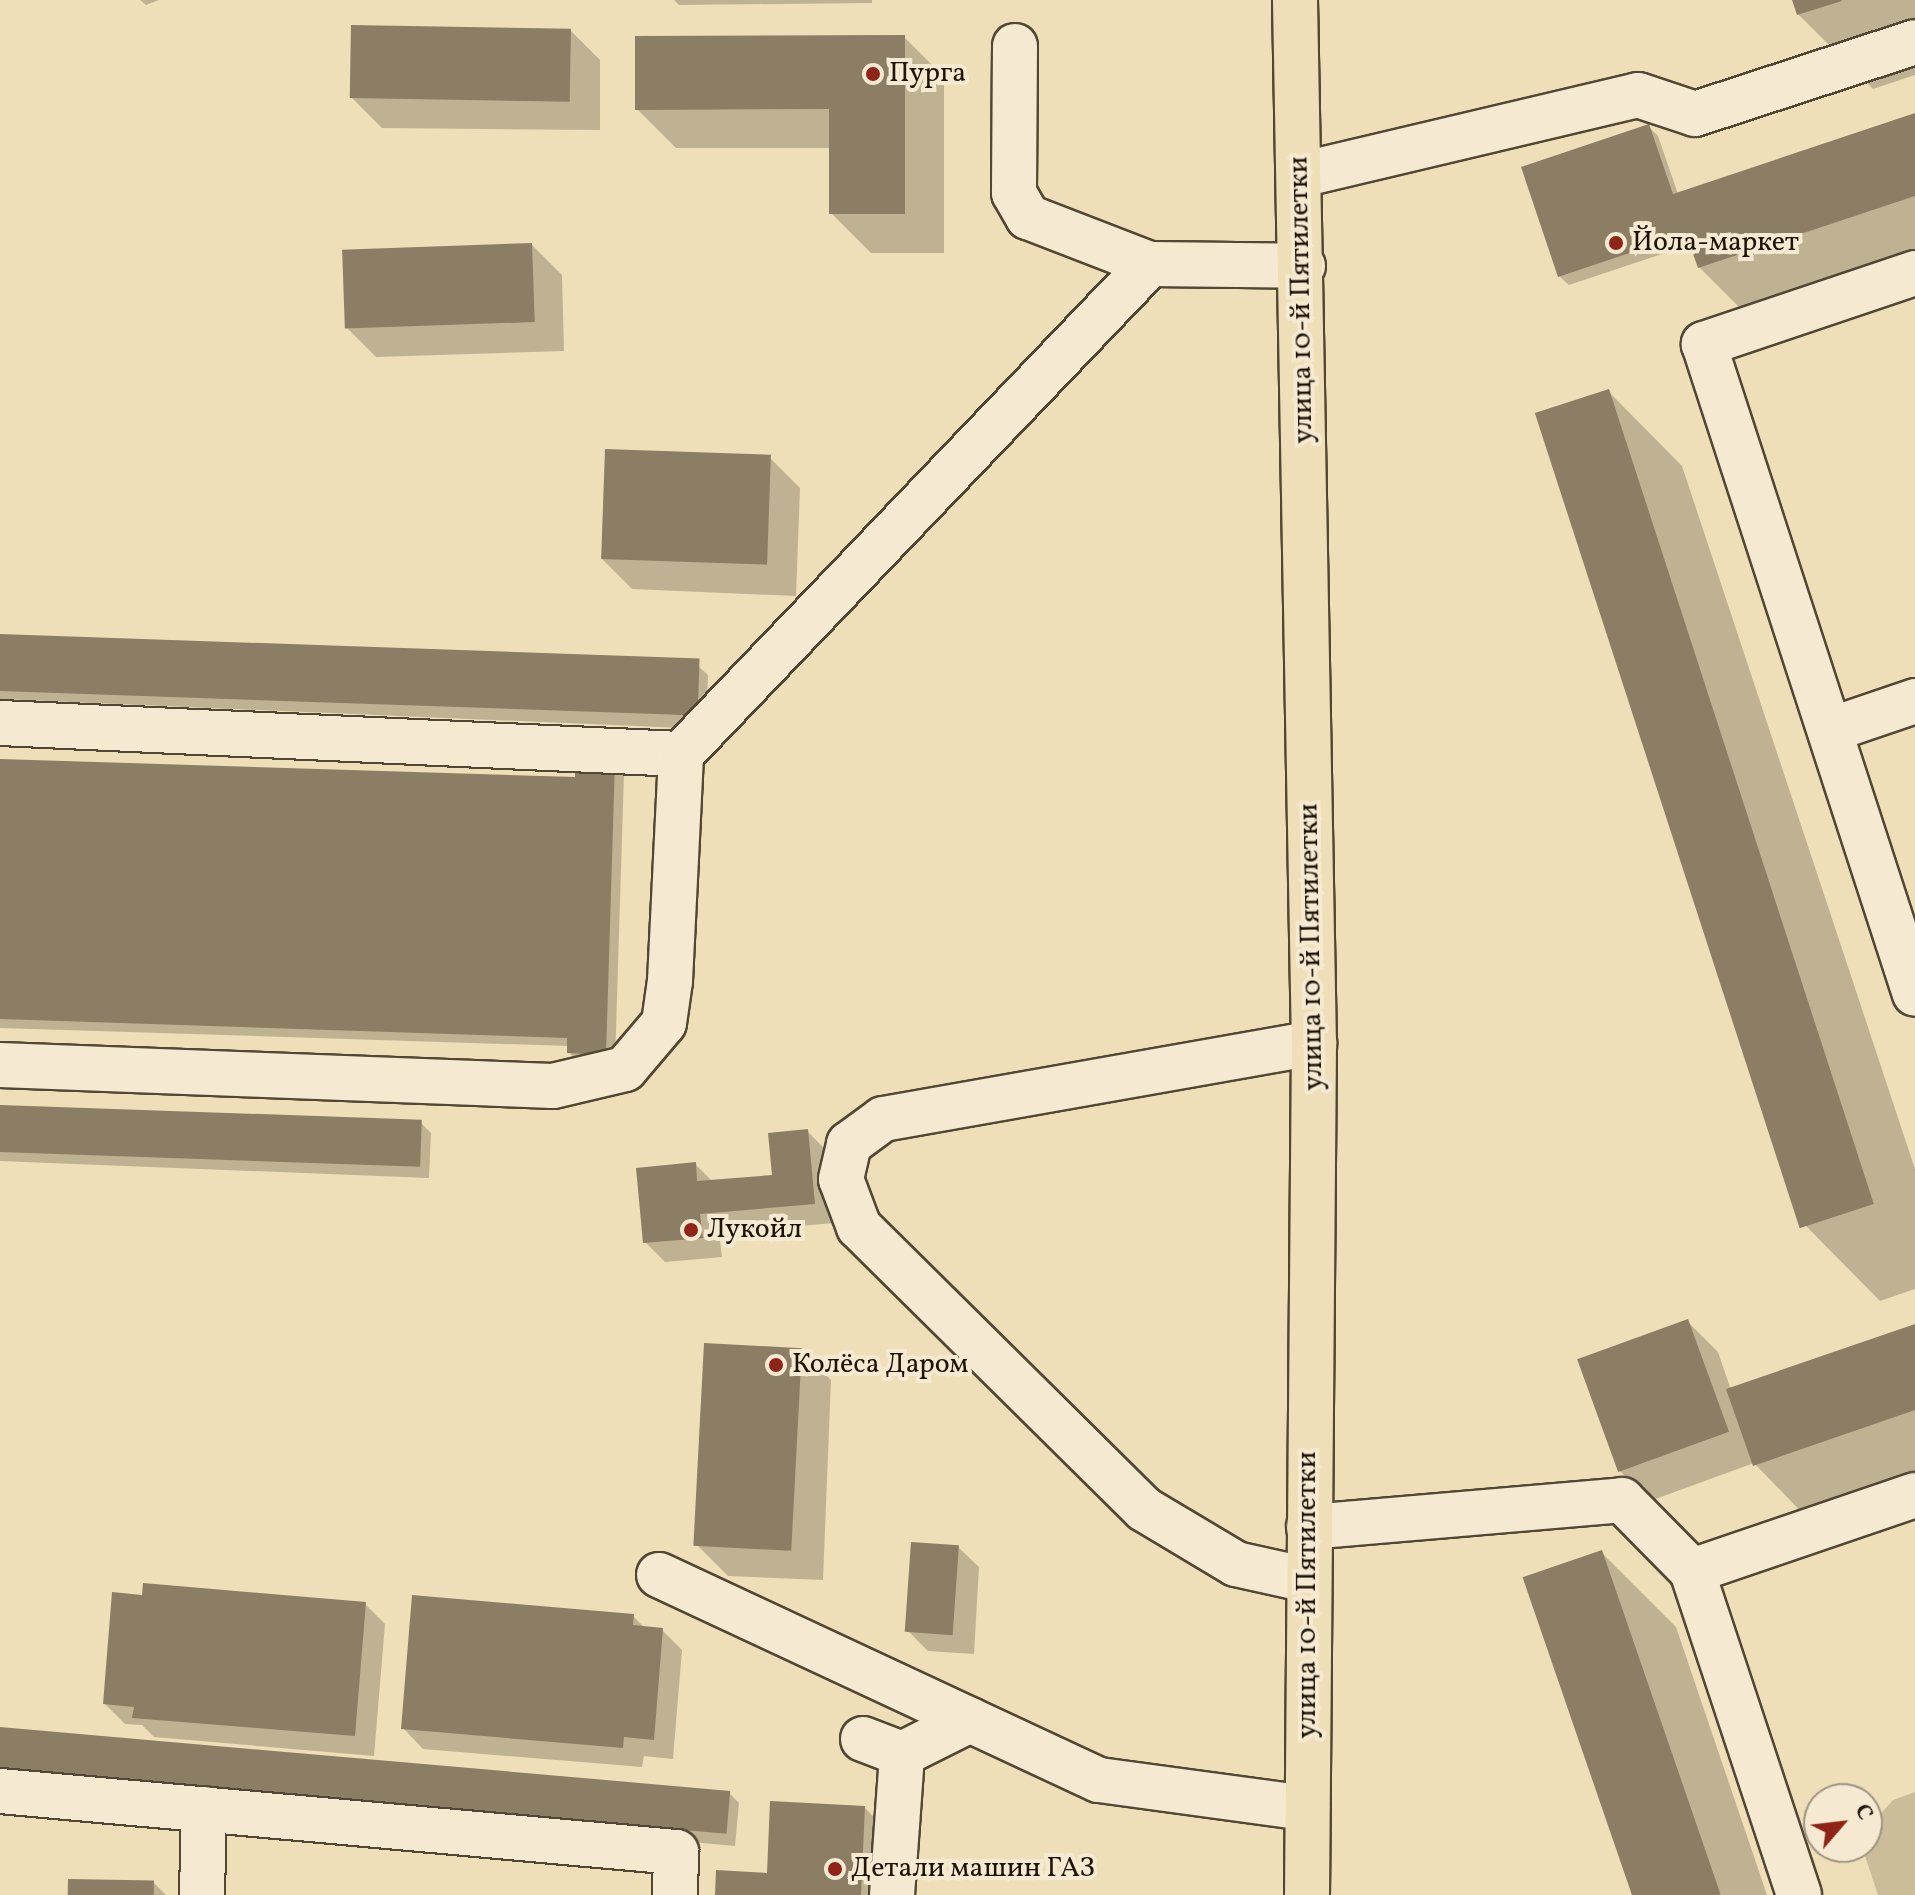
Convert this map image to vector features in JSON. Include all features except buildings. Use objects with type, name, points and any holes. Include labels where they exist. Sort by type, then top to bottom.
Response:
[{"type":"main road","name":"улица 10-й Пятилетки","points":[[1295,0],[1303,266],[1314,1043],[1307,1895]]},
{"type":"lane","points":[[1300,175],[1638,95],[1695,114],[1915,42]]},
{"type":"lane","points":[[1015,46],[1014,193],[1028,217],[1150,264],[1303,266]]},
{"type":"lane","points":[[0,1065],[553,1086],[625,1069],[664,1023],[670,981],[681,754],[1150,264]]},
{"type":"lane","points":[[1915,273],[1704,344],[1915,994]]},
{"type":"lane","points":[[1830,730],[1915,701]]},
{"type":"lane","points":[[0,723],[681,754]]},
{"type":"lane","points":[[1308,1580],[1236,1564],[1144,1509],[859,1227],[841,1179],[849,1144],[883,1119],[1314,1043]]},
{"type":"lane","points":[[1692,1571],[1915,1495]]},
{"type":"lane","points":[[1309,1527],[1622,1500],[1692,1571],[1799,1895]]},
{"type":"lane","points":[[659,1575],[1099,1780],[1307,1808]]},
{"type":"lane","points":[[892,1895],[882,1746],[970,1720]]},
{"type":"lane","points":[[0,1791],[676,1852],[675,1895]]},
{"type":"lane","points":[[202,1895],[204,1809]]},
{"type":"shaded area","points":[[1915,1792],[1915,1895],[1878,1895],[1867,1863],[1883,1863],[1883,1811],[1893,1800]]},
{"type":"place","name":"Пурга","points":[[873,74]]},
{"type":"place","name":"Йола-маркет","points":[[1616,243]]},
{"type":"place","name":"Лукойл","points":[[691,1230]]},
{"type":"place","name":"Колёса Даром","points":[[776,1365]]},
{"type":"place","name":"Детали машин ГАЗ","points":[[835,1869]]}]
